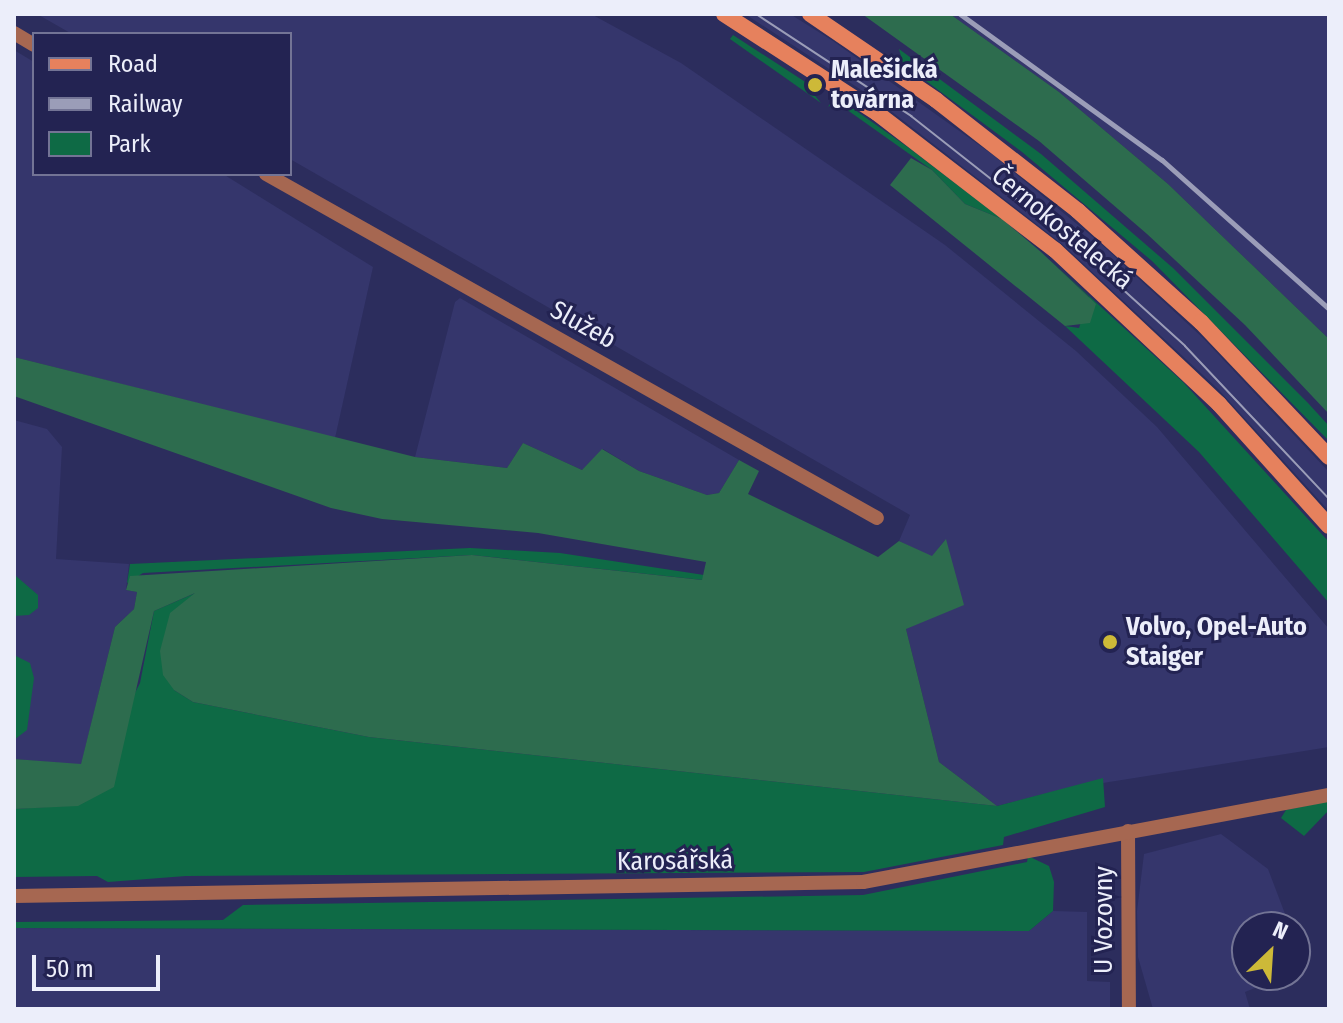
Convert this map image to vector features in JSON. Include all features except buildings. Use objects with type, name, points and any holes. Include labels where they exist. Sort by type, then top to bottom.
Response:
[{"type":"main road","name":"Černokostelecká","points":[[724,14],[877,113],[1028,227],[1179,364],[1329,526]]},
{"type":"main road","name":"Černokostelecká","points":[[810,14],[936,100],[1078,211],[1201,322],[1329,457]]},
{"type":"street","points":[[14,33],[32,44]]},
{"type":"street","name":"Služeb","points":[[270,176],[877,518]]},
{"type":"street","name":"Karosářská","points":[[14,896],[863,882],[1329,795]]},
{"type":"street","name":"U Vozovny","points":[[1128,831],[1129,1009]]},
{"type":"shaded area","points":[[37,14],[591,14],[681,63],[945,245],[1076,351],[1157,427],[1329,629],[1329,747],[1103,783],[1103,779],[997,806],[939,762],[906,629],[945,540],[932,557],[899,541],[910,515],[292,160],[292,32],[68,32]]},
{"type":"shaded area","points":[[745,14],[790,14],[833,41],[993,155],[1100,243],[1203,338],[1329,472],[1329,511],[1218,389],[1062,244],[878,101]]},
{"type":"shaded area","points":[[950,14],[1329,14],[1329,339],[1168,184],[1059,92]]},
{"type":"shaded area","points":[[14,50],[32,61],[32,176],[226,176],[373,267],[335,438],[14,357]]},
{"type":"shaded area","points":[[460,298],[739,460],[719,493],[707,495],[639,471],[603,449],[582,470],[523,443],[507,468],[415,457],[455,302]]},
{"type":"shaded area","points":[[14,420],[47,429],[62,447],[56,559],[129,564],[126,590],[137,592],[134,609],[115,627],[81,765],[14,759]]},
{"type":"shaded area","points":[[1221,834],[1268,869],[1284,911],[1231,911],[1231,991],[1247,991],[1245,992],[1250,1009],[1153,1009],[1138,957],[1137,911],[1144,854]]},
{"type":"shaded area","points":[[1053,911],[1087,912],[1087,981],[1110,982],[1110,1009],[14,1009],[14,928],[1029,931]]},
{"type":"green space","points":[[862,14],[950,14],[1059,92],[1168,184],[1329,339],[1329,414],[1245,325],[1147,234],[1039,141]]},
{"type":"green space","points":[[733,35],[813,87],[811,91],[821,103],[730,39]]},
{"type":"green space","points":[[899,49],[1041,154],[1173,268],[1329,426],[1329,441],[1152,261],[1022,152],[903,64]]},
{"type":"green space","points":[[835,96],[1002,219],[965,204],[932,170],[836,102],[828,107]]},
{"type":"green space","points":[[911,158],[932,170],[965,204],[1002,219],[1041,252],[1096,304],[1090,323],[1065,326],[890,185]]},
{"type":"green space","points":[[1041,252],[1183,382],[1329,542],[1329,603],[1199,452],[1065,326],[1079,328],[1089,297]]},
{"type":"green space","points":[[14,357],[415,457],[507,468],[523,443],[582,470],[602,449],[639,471],[707,495],[719,493],[739,460],[759,471],[748,494],[878,557],[899,541],[932,556],[946,539],[964,605],[906,629],[939,762],[997,806],[369,737],[193,702],[174,690],[163,675],[160,651],[170,613],[195,593],[154,611],[114,787],[78,806],[14,809],[14,759],[81,764],[115,627],[134,609],[137,592],[126,590],[130,576],[472,555],[702,580],[706,562],[538,533],[382,519],[331,508],[14,396]]},
{"type":"green space","points":[[470,548],[560,553],[704,575],[703,580],[472,555],[143,573],[127,583],[130,564]]},
{"type":"green space","points":[[16,576],[38,595],[38,608],[29,615],[14,616]]},
{"type":"green space","points":[[200,591],[174,690],[193,702],[369,737],[997,806],[1103,778],[1105,807],[1004,837],[1003,845],[864,872],[186,876],[108,882],[97,876],[14,877],[14,809],[78,805],[140,683],[154,611]]},
{"type":"green space","points":[[14,655],[30,663],[34,678],[27,730],[14,740]]},
{"type":"green space","points":[[1329,801],[1329,810],[1304,836],[1281,818],[1286,810]]},
{"type":"green space","points":[[1028,856],[1049,866],[1054,882],[1053,911],[1029,931],[14,928],[14,922],[223,920],[243,905],[863,895],[1027,862]]},
{"type":"tram line","points":[[756,14],[911,116],[1065,237],[1185,346],[1329,499]]},
{"type":"railway","points":[[960,14],[1162,160],[1329,309]]},
{"type":"place","name":"Malešická továrna","points":[[815,85]]},
{"type":"place","name":"Volvo, Opel-Auto Staiger","points":[[1110,642]]}]
